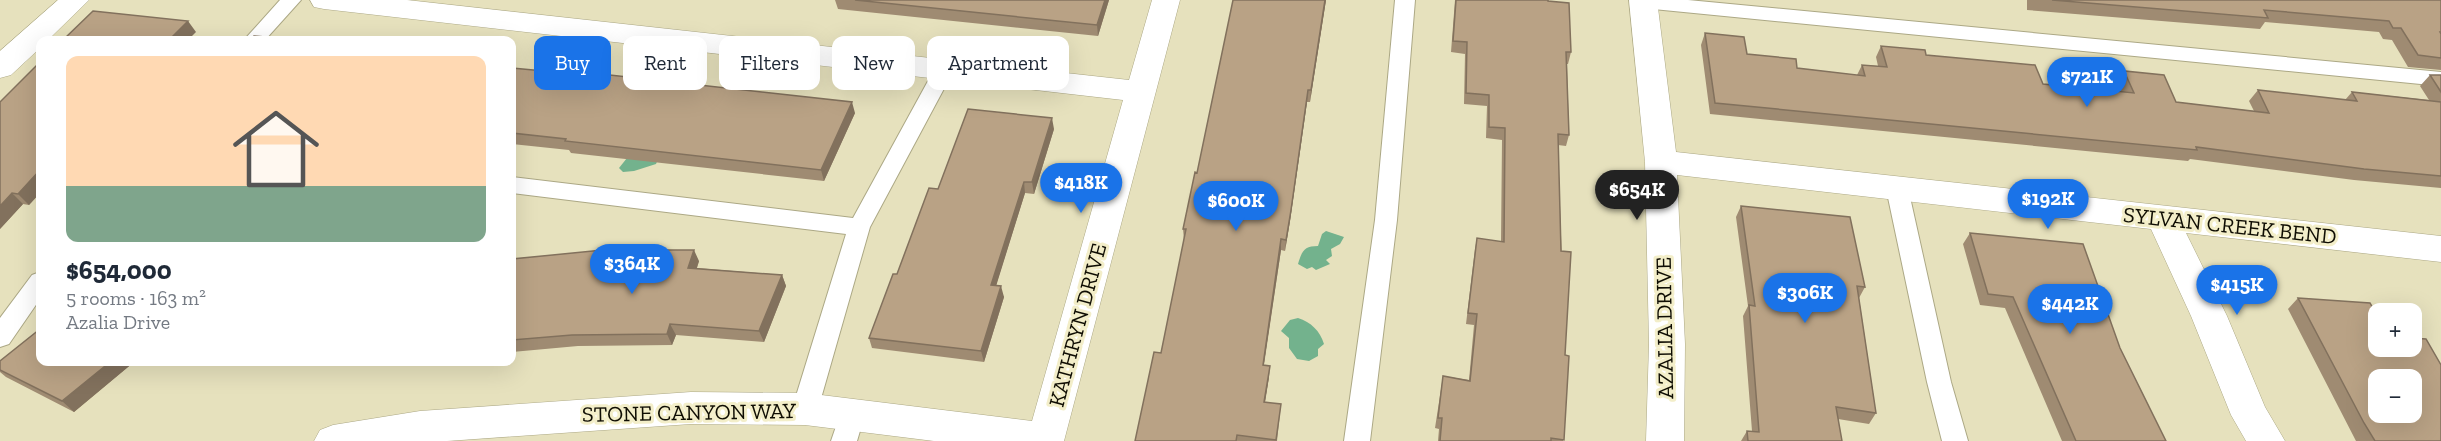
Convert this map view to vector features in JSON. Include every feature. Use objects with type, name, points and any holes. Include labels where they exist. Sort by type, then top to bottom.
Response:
[{"type":"street","points":[[0,68],[75,0]]},
{"type":"street","points":[[324,0],[927,68]]},
{"type":"street","name":"KATHRYN DRIVE","points":[[1045,440],[1166,0]]},
{"type":"street","name":"AZALIA DRIVE","points":[[1643,1],[1661,162],[1667,344],[1665,441]]},
{"type":"street","points":[[1069,84],[1141,92]]},
{"type":"street","name":"SYLVAN CREEK BEND","points":[[1661,162],[2441,249]]},
{"type":"street","points":[[2162,217],[2209,316],[2250,415],[2266,441]]},
{"type":"street","name":"STONE CANYON WAY","points":[[333,441],[420,427],[563,415],[691,408],[805,409],[848,427],[1045,440]]},
{"type":"lane","points":[[258,36],[291,0]]},
{"type":"lane","points":[[1357,441],[1386,220],[1405,0]]},
{"type":"lane","points":[[1643,1],[2441,79]]},
{"type":"lane","points":[[805,409],[859,227],[933,90]]},
{"type":"lane","points":[[516,185],[859,227]]},
{"type":"lane","points":[[1897,188],[1955,441]]},
{"type":"lane","points":[[0,337],[36,287]]},
{"type":"shaded area","points":[[659,157],[656,164],[634,171],[623,172],[619,168],[627,158]]},
{"type":"shaded area","points":[[1326,231],[1344,237],[1340,244],[1331,249],[1332,256],[1326,260],[1330,264],[1316,270],[1312,267],[1307,269],[1298,264],[1304,250],[1318,246],[1322,234]]},
{"type":"shaded area","points":[[1298,318],[1314,328],[1324,344],[1318,349],[1318,356],[1309,361],[1297,359],[1289,348],[1289,338],[1281,331],[1290,320]]},
{"type":"building","points":[[855,0],[1105,0],[1097,25]]},
{"type":"building","points":[[1233,0],[1325,0],[1311,90],[1308,90],[1286,240],[1281,239],[1263,365],[1270,366],[1264,402],[1281,404],[1276,440],[1237,435],[1236,441],[1135,441],[1154,352],[1161,353],[1186,229],[1183,229]]},
{"type":"building","points":[[1456,0],[1548,0],[1569,3],[1571,52],[1566,52],[1569,135],[1558,134],[1561,251],[1571,252],[1565,355],[1569,356],[1564,440],[1551,438],[1551,441],[1440,441],[1442,418],[1438,418],[1443,376],[1470,381],[1477,314],[1468,313],[1477,238],[1504,242],[1505,128],[1489,127],[1489,95],[1466,93],[1467,42],[1453,41]]},
{"type":"building","points":[[2052,0],[2441,0],[2441,58],[2418,55],[2401,28],[2393,28],[2389,21],[2264,10],[2268,18]]},
{"type":"building","points":[[93,11],[188,21],[173,36],[67,36]]},
{"type":"building","points":[[1705,33],[1744,37],[1747,54],[1796,59],[1797,68],[1865,76],[1862,65],[1887,67],[1881,46],[1925,50],[1926,55],[2035,65],[2043,84],[2134,93],[2124,71],[2164,75],[2176,102],[2269,113],[2258,90],[2357,101],[2352,92],[2441,102],[2441,176],[2364,169],[2196,147],[2197,150],[1715,103]]},
{"type":"building","points":[[36,66],[36,174],[18,194],[12,193],[0,206],[0,102]]},
{"type":"building","points":[[516,68],[534,70],[534,90],[611,90],[611,75],[623,76],[623,90],[707,90],[707,86],[719,87],[719,90],[744,90],[852,102],[821,170],[565,141],[566,139],[516,133]]},
{"type":"building","points":[[2430,75],[2441,75],[2441,92]]},
{"type":"building","points":[[968,109],[1052,118],[1032,182],[1024,182],[991,285],[1001,286],[981,351],[869,338],[893,274],[897,274],[929,188],[938,189]]},
{"type":"building","points":[[1741,206],[1850,217],[1865,287],[1857,286],[1876,413],[1836,407],[1842,441],[1748,441],[1747,431],[1759,432],[1749,305],[1755,306]]},
{"type":"building","points":[[1970,233],[2083,244],[2120,348],[2166,441],[2076,441],[2013,297],[1988,294]]},
{"type":"building","points":[[603,250],[694,250],[688,268],[782,275],[759,331],[670,324],[667,334],[572,335],[516,340],[516,259]]},
{"type":"building","points":[[2298,298],[2370,303],[2368,303],[2368,357],[2422,357],[2422,339],[2426,339],[2441,365],[2441,441],[2375,441]]},
{"type":"building","points":[[36,332],[36,366],[105,366],[62,401],[0,370],[0,361]]}]
